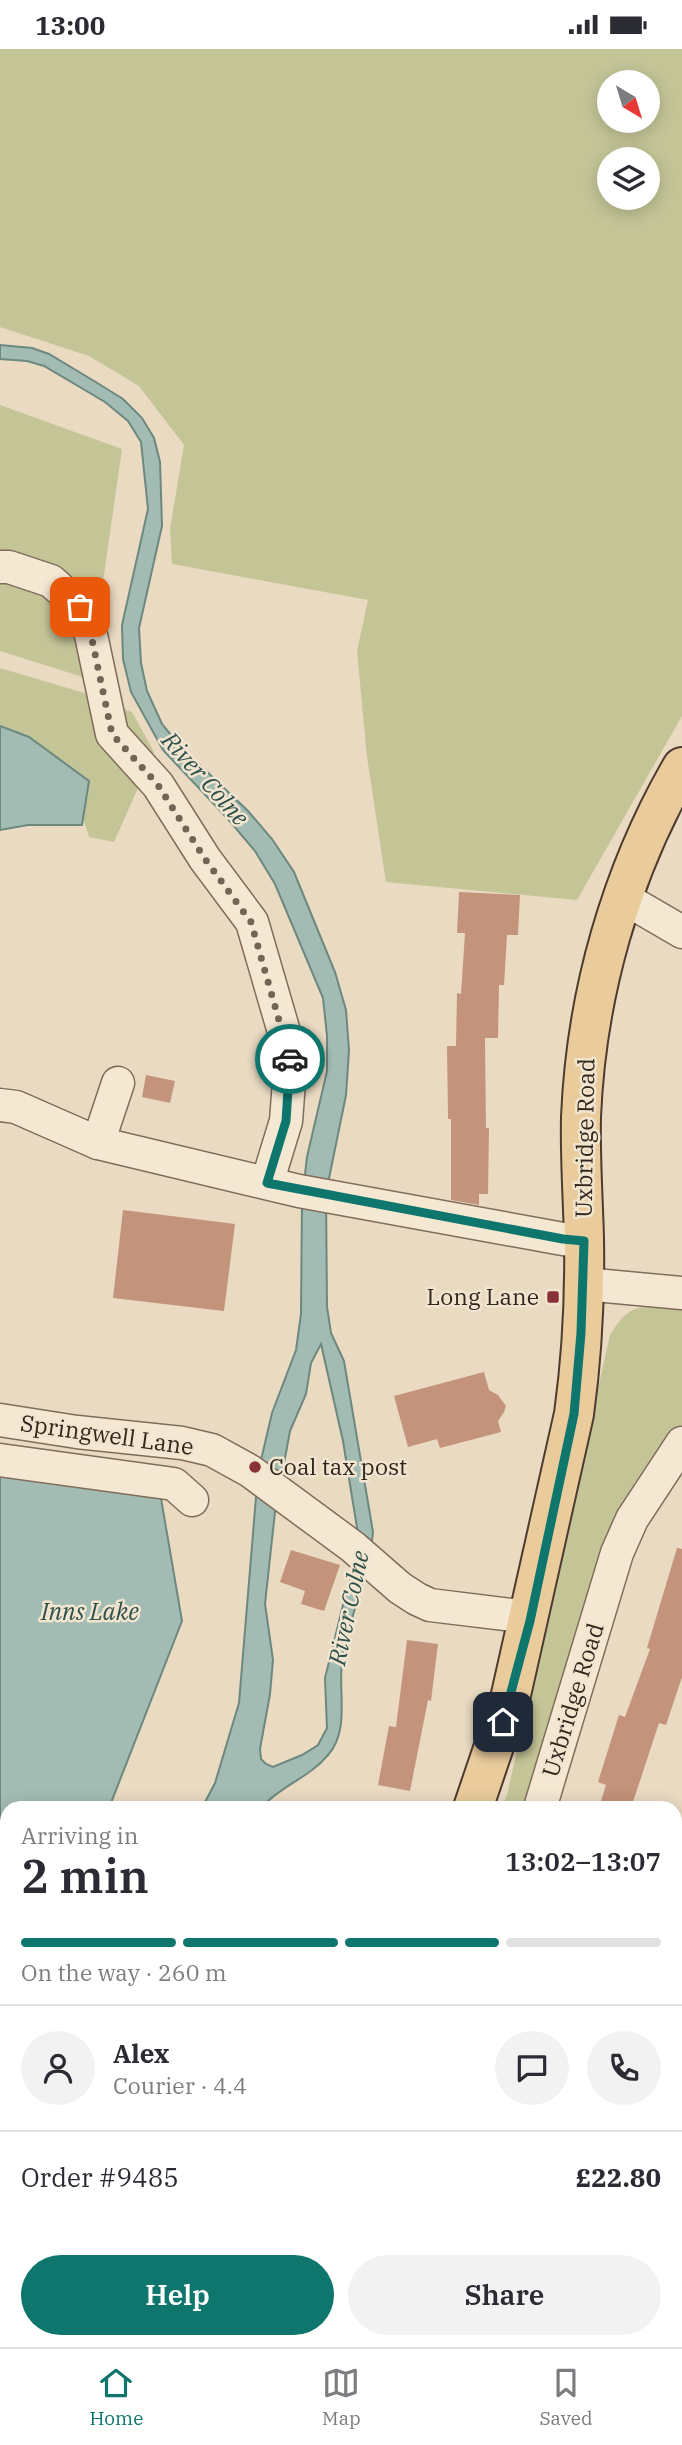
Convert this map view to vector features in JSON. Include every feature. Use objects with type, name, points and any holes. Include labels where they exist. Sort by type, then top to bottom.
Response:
[{"type":"main road","name":"Uxbridge Road","points":[[475,1801],[510,1699],[530,1621],[574,1414],[584,1284],[581,1118],[586,1046],[597,991],[622,897],[668,791],[682,767]]},
{"type":"street","points":[[0,567],[9,567],[51,581],[80,607],[91,635],[112,734],[158,785],[205,859],[251,922],[291,1056],[286,1121],[267,1183]]},
{"type":"street","points":[[622,897],[682,932]]},
{"type":"street","points":[[97,1143],[118,1083]]},
{"type":"street","points":[[0,1105],[16,1107],[97,1143],[299,1191],[584,1241]]},
{"type":"street","points":[[584,1284],[682,1293]]},
{"type":"street","name":"Springwell Lane","points":[[0,1420],[77,1432],[182,1443],[212,1450],[250,1471],[417,1599],[430,1605],[512,1615],[530,1621]]},
{"type":"street","name":"Uxbridge Road","points":[[542,1801],[617,1553],[632,1520],[682,1443]]},
{"type":"street","points":[[0,1460],[174,1484],[192,1500]]},
{"type":"green space","points":[[0,49],[682,49],[682,716],[577,900],[386,882],[367,757],[357,651],[368,600],[172,564],[170,529],[184,445],[139,386],[89,356],[0,327]]},
{"type":"green space","points":[[0,405],[122,449],[89,679],[0,651]]},
{"type":"green space","points":[[0,668],[81,692],[132,712],[154,752],[114,842],[89,837],[72,783],[0,728]]},
{"type":"green space","points":[[636,1309],[682,1309],[682,1425],[643,1483],[635,1481],[535,1801],[504,1801],[610,1335],[619,1321]]},
{"type":"water","name":"River Colne","points":[[0,345],[32,348],[49,354],[123,399],[142,418],[154,438],[160,462],[162,526],[139,628],[141,663],[147,691],[162,724],[179,745],[248,811],[272,839],[294,872],[335,972],[346,1010],[349,1050],[346,1095],[326,1193],[327,1307],[331,1333],[344,1361],[373,1532],[342,1662],[341,1722],[335,1745],[320,1763],[268,1801],[206,1801],[215,1783],[239,1703],[258,1473],[272,1413],[296,1350],[301,1314],[302,1200],[307,1157],[327,1071],[323,998],[275,884],[255,851],[163,750],[131,692],[123,659],[122,625],[148,509],[141,442],[128,421],[105,402],[44,366],[27,361],[0,359]],"holes":[[[321,1344],[343,1441],[359,1540],[354,1570],[325,1678],[327,1728],[318,1745],[273,1767],[261,1759],[260,1749],[273,1660],[265,1604],[275,1512],[290,1431],[306,1394],[311,1363]]]},
{"type":"water","points":[[0,726],[29,737],[89,781],[82,825],[28,825],[0,830]]},
{"type":"water","name":"Inns Lake","points":[[0,1471],[157,1475],[182,1621],[112,1801],[0,1801]]},
{"type":"building","points":[[459,892],[520,895],[518,935],[507,935],[504,985],[499,985],[498,1038],[485,1038],[486,1128],[489,1128],[488,1194],[479,1194],[479,1205],[451,1200],[451,1119],[448,1119],[447,1046],[456,1046],[457,993],[461,994],[465,933],[457,933]]},
{"type":"building","points":[[146,1075],[175,1081],[170,1103],[142,1097]]},
{"type":"building","points":[[123,1210],[235,1224],[224,1311],[113,1298]]},
{"type":"building","points":[[484,1372],[489,1390],[498,1395],[506,1406],[498,1421],[501,1432],[440,1448],[437,1439],[408,1447],[394,1396]]},
{"type":"building","points":[[677,1548],[682,1549],[682,1677],[666,1725],[659,1723],[633,1801],[601,1801],[606,1785],[598,1782],[619,1715],[625,1717],[650,1649],[647,1648]]},
{"type":"building","points":[[291,1550],[340,1565],[324,1611],[301,1604],[305,1591],[280,1582]]},
{"type":"building","points":[[407,1640],[438,1644],[431,1701],[428,1700],[410,1791],[378,1785],[389,1726],[396,1727]]},
{"type":"way so far","points":[[80,607],[91,635],[112,734],[158,785],[205,859],[251,922],[290,1059]]},
{"type":"place","name":"Long Lane","points":[[553,1297]]},
{"type":"place","name":"Coal tax post","points":[[255,1467]]},
{"type":"route","points":[[290,1059],[286,1121],[267,1183],[299,1191],[584,1241],[584,1284],[574,1414],[530,1621],[503,1722]]}]
